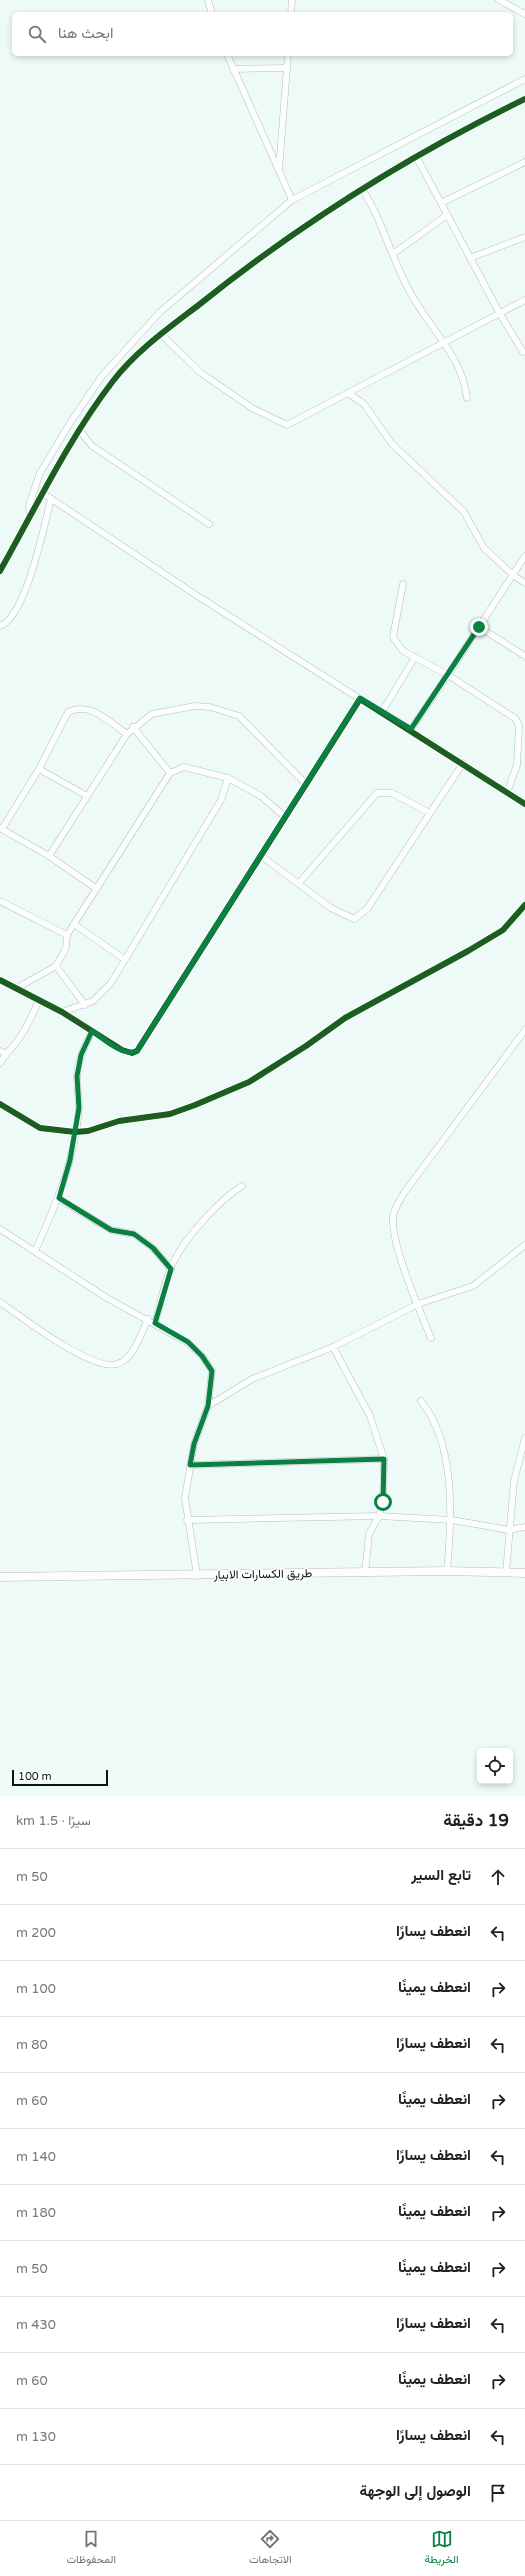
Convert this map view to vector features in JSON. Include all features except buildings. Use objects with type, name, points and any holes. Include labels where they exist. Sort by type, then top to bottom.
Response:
[{"type":"street","points":[[208,0],[211,12]]},
{"type":"street","points":[[291,12],[292,0]]},
{"type":"street","points":[[499,0],[525,14]]},
{"type":"street","points":[[228,56],[292,200]]},
{"type":"street","points":[[278,171],[288,56]]},
{"type":"street","points":[[233,69],[287,68]]},
{"type":"street","points":[[30,518],[29,505],[40,473],[102,376],[160,312],[292,200],[525,79]]},
{"type":"street","points":[[0,571],[80,431],[115,379],[161,334],[255,260],[362,189],[525,99]]},
{"type":"street","points":[[417,158],[500,314],[523,352]]},
{"type":"street","points":[[441,203],[524,164]]},
{"type":"street","points":[[362,189],[380,220],[409,291],[424,316],[445,342],[461,370],[467,398]]},
{"type":"street","points":[[393,254],[447,214]]},
{"type":"street","points":[[470,258],[525,237]]},
{"type":"street","points":[[161,334],[201,373],[252,408],[286,425],[525,300]]},
{"type":"street","points":[[348,393],[364,404],[392,444],[464,512],[484,548],[512,575],[525,583]]},
{"type":"street","points":[[80,431],[92,446],[209,524]]},
{"type":"street","points":[[44,494],[196,595],[411,729],[525,804]]},
{"type":"street","points":[[0,626],[7,624],[23,596],[51,499]]},
{"type":"street","points":[[411,729],[525,556]]},
{"type":"street","points":[[403,584],[393,637],[404,651],[448,675],[516,719],[518,726],[517,765],[507,793]]},
{"type":"street","points":[[479,627],[525,656]]},
{"type":"street","points":[[382,712],[415,657]]},
{"type":"street","points":[[0,980],[62,1012],[122,1050],[132,1053],[137,1051],[284,816],[360,698]]},
{"type":"street","points":[[49,856],[127,734],[133,727],[152,714],[182,707],[210,707],[238,716],[248,724],[305,783]]},
{"type":"street","points":[[97,889],[49,856],[1,828],[39,769],[68,712],[76,708],[88,708],[127,734]]},
{"type":"street","points":[[133,727],[170,773]]},
{"type":"street","points":[[260,855],[331,908],[354,919],[367,909],[463,763]]},
{"type":"street","points":[[17,988],[56,966],[66,948],[68,935],[74,924],[170,773],[184,767],[228,778],[261,796],[284,816]]},
{"type":"street","points":[[39,769],[87,796]]},
{"type":"street","points":[[62,1012],[85,1005],[100,996],[111,983],[121,968],[124,959],[222,800],[228,778]]},
{"type":"street","points":[[299,883],[377,793],[392,793],[430,813]]},
{"type":"street","points":[[0,901],[68,935]]},
{"type":"street","points":[[0,1104],[40,1128],[74,1132],[88,1131],[120,1121],[170,1114],[232,1091],[306,1046],[345,1018],[424,976],[503,930],[525,905]]},
{"type":"street","points":[[74,924],[124,959]]},
{"type":"street","points":[[56,966],[85,1005]]},
{"type":"street","points":[[0,1063],[28,1026],[40,1000]]},
{"type":"street","points":[[431,1338],[405,1272],[393,1226],[394,1210],[404,1193],[525,1030]]},
{"type":"street","points":[[35,1251],[59,1198],[70,1160],[79,1108],[77,1076],[81,1055],[92,1031]]},
{"type":"street","points":[[0,1051],[6,1054]]},
{"type":"street","points":[[155,1323],[174,1261],[226,1195],[242,1186]]},
{"type":"street","points":[[59,1198],[111,1230],[134,1234],[153,1248],[171,1269]]},
{"type":"street","points":[[0,1228],[106,1298],[148,1319],[188,1342],[202,1356],[212,1371],[208,1406],[194,1444],[185,1498],[187,1520],[197,1576]]},
{"type":"street","points":[[208,1406],[252,1379],[333,1348],[418,1304],[473,1286],[525,1245]]},
{"type":"street","points":[[0,1302],[53,1340],[106,1365],[117,1364],[125,1360],[135,1346],[148,1319]]},
{"type":"street","points":[[333,1348],[370,1416],[384,1459],[383,1502],[380,1516],[369,1534],[365,1573]]},
{"type":"street","points":[[421,1401],[437,1425],[442,1443],[452,1520],[447,1571]]},
{"type":"street","points":[[506,1573],[514,1480],[525,1438]]},
{"type":"street","points":[[190,1465],[384,1459]]},
{"type":"street","points":[[187,1520],[380,1516],[452,1520],[509,1530],[525,1527]]},
{"type":"street","name":"طريق الكسارات الابيار","points":[[0,1577],[197,1576],[447,1571],[525,1573]]},
{"type":"cycle path","points":[[0,571],[67,449],[113,381],[143,349],[277,246],[357,192],[440,143],[525,99]]},
{"type":"cycle path","points":[[0,980],[62,1012],[122,1050],[132,1053],[137,1051],[360,699],[525,804]]},
{"type":"cycle path","points":[[0,1104],[40,1128],[75,1132],[88,1131],[119,1121],[170,1114],[195,1105],[249,1082],[306,1046],[345,1018],[468,951],[503,930],[525,905]]},
{"type":"route","points":[[383,1502],[384,1459],[277,1460],[190,1465],[194,1444],[208,1406],[212,1371],[202,1356],[188,1342],[155,1323],[171,1269],[153,1248],[134,1234],[111,1230],[59,1198],[70,1160],[79,1108],[77,1076],[81,1055],[92,1031],[128,1053],[137,1051],[284,816],[360,698],[411,729],[468,647],[479,627]]}]
